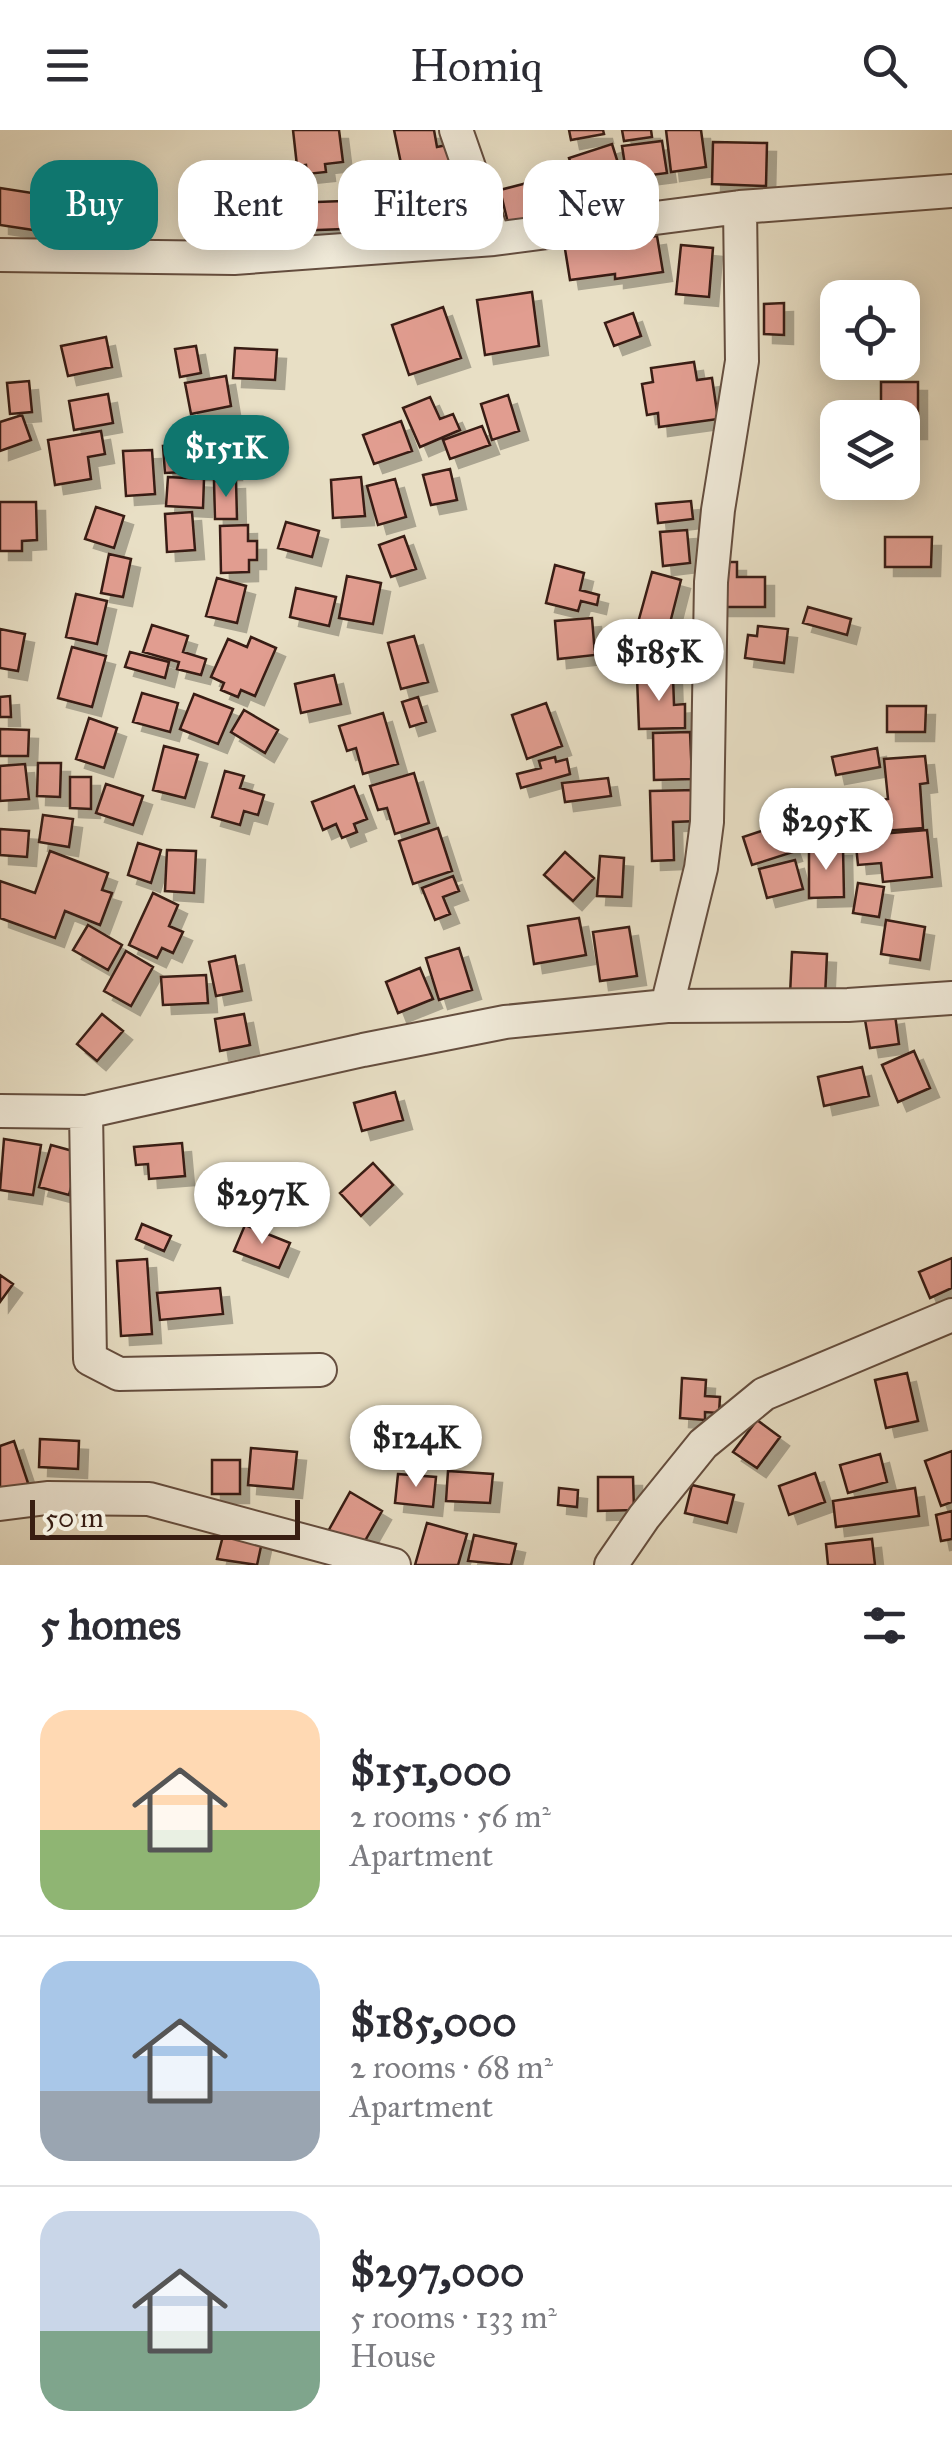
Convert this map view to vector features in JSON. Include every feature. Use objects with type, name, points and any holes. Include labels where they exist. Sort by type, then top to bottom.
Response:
[{"type":"street","points":[[456,130],[466,160]]},
{"type":"street","points":[[503,238],[740,207],[952,192]]},
{"type":"street","points":[[667,1006],[701,868],[707,822],[711,582],[718,510],[742,360],[740,207]]},
{"type":"street","points":[[0,255],[234,258],[343,250]]},
{"type":"street","points":[[0,1111],[86,1112],[505,1022],[667,1006],[848,1005],[952,998]]},
{"type":"street","points":[[86,1112],[90,1358],[119,1374],[320,1370]]},
{"type":"street","points":[[611,1565],[703,1444],[764,1394],[952,1315]]},
{"type":"street","points":[[0,1504],[47,1498],[149,1500],[394,1565]]},
{"type":"building","points":[[293,130],[339,130],[343,160],[325,164],[326,172],[318,173],[318,160],[296,160]]},
{"type":"building","points":[[394,130],[434,130],[437,147],[447,145],[450,160],[400,160]]},
{"type":"building","points":[[569,130],[603,130],[604,134],[571,140]]},
{"type":"building","points":[[622,130],[651,130],[652,137],[624,141]]},
{"type":"building","points":[[666,130],[701,130],[706,167],[671,172]]},
{"type":"building","points":[[662,141],[667,173],[659,174],[659,160],[624,160],[622,146]]},
{"type":"building","points":[[713,142],[767,143],[766,186],[712,184]]},
{"type":"building","points":[[612,144],[617,160],[570,160]]},
{"type":"building","points":[[523,184],[523,219],[508,223],[503,189]]},
{"type":"building","points":[[0,188],[30,193],[30,230],[0,225]]},
{"type":"building","points":[[338,201],[338,229],[318,230],[318,202]]},
{"type":"building","points":[[681,245],[713,248],[709,297],[676,294]]},
{"type":"building","points":[[659,248],[663,272],[570,280],[565,250]]},
{"type":"building","points":[[532,292],[539,346],[485,355],[477,300]]},
{"type":"building","points":[[784,303],[784,335],[764,334],[764,304]]},
{"type":"building","points":[[443,307],[461,358],[409,375],[392,325]]},
{"type":"building","points":[[633,313],[641,336],[614,346],[605,323]]},
{"type":"building","points":[[106,337],[112,367],[68,376],[61,346]]},
{"type":"building","points":[[196,346],[201,373],[180,377],[175,349]]},
{"type":"building","points":[[235,348],[277,350],[275,380],[233,378]]},
{"type":"building","points":[[694,362],[697,380],[712,378],[718,419],[659,427],[658,413],[647,415],[642,384],[653,382],[651,368]]},
{"type":"building","points":[[226,376],[231,406],[191,414],[185,383]]},
{"type":"building","points":[[29,381],[32,412],[10,414],[7,383]]},
{"type":"building","points":[[881,382],[918,382],[918,400],[881,400]]},
{"type":"building","points":[[108,394],[113,423],[74,430],[69,401]]},
{"type":"building","points":[[508,395],[519,431],[492,440],[481,404]]},
{"type":"building","points":[[430,397],[440,419],[453,414],[460,430],[420,447],[403,408]]},
{"type":"building","points":[[22,415],[31,440],[0,451],[0,422]]},
{"type":"building","points":[[401,421],[412,451],[374,464],[363,435]]},
{"type":"building","points":[[482,426],[490,445],[450,459],[443,440]]},
{"type":"building","points":[[101,431],[105,454],[88,457],[91,479],[55,485],[48,440]]},
{"type":"building","points":[[187,432],[223,432],[224,450],[232,450],[233,471],[188,471]]},
{"type":"building","points":[[181,445],[183,472],[165,473],[163,446]]},
{"type":"building","points":[[152,450],[155,494],[126,496],[123,451]]},
{"type":"building","points":[[450,469],[457,500],[431,505],[423,475]]},
{"type":"building","points":[[168,477],[204,479],[203,508],[166,506]]},
{"type":"building","points":[[361,477],[365,516],[333,518],[331,480]]},
{"type":"building","points":[[395,479],[406,517],[378,525],[367,486]]},
{"type":"building","points":[[236,480],[237,519],[215,519],[214,481]]},
{"type":"building","points":[[691,501],[693,519],[658,523],[656,504]]},
{"type":"building","points":[[0,502],[36,502],[37,540],[22,541],[22,551],[0,551]]},
{"type":"building","points":[[96,507],[124,516],[114,548],[85,539]]},
{"type":"building","points":[[192,512],[195,550],[167,552],[165,514]]},
{"type":"building","points":[[286,522],[319,531],[312,557],[278,548]]},
{"type":"building","points":[[248,525],[248,541],[257,541],[257,560],[249,560],[249,572],[221,573],[220,526]]},
{"type":"building","points":[[687,530],[690,563],[663,566],[660,532]]},
{"type":"building","points":[[404,536],[416,569],[391,577],[379,545]]},
{"type":"building","points":[[885,537],[932,537],[931,567],[885,567]]},
{"type":"building","points":[[109,554],[131,559],[123,597],[101,593]]},
{"type":"building","points":[[720,562],[737,562],[737,577],[765,577],[765,607],[720,607]]},
{"type":"building","points":[[555,565],[584,573],[580,590],[599,595],[597,605],[581,601],[578,611],[546,603]]},
{"type":"building","points":[[652,572],[681,580],[669,627],[639,619]]},
{"type":"building","points":[[347,576],[381,583],[373,624],[339,618]]},
{"type":"building","points":[[217,578],[246,586],[237,623],[206,616]]},
{"type":"building","points":[[296,588],[336,597],[329,626],[290,617]]},
{"type":"building","points":[[76,594],[107,601],[97,644],[66,637]]},
{"type":"building","points":[[808,607],[851,619],[847,635],[803,623]]},
{"type":"building","points":[[592,618],[595,655],[558,659],[555,621]]},
{"type":"building","points":[[152,625],[188,636],[183,652],[206,659],[201,675],[177,669],[179,662],[143,652]]},
{"type":"building","points":[[758,626],[788,629],[784,663],[745,658],[748,635],[757,636]]},
{"type":"building","points":[[0,629],[25,634],[18,671],[0,668]]},
{"type":"building","points":[[414,636],[428,682],[401,689],[388,643]]},
{"type":"building","points":[[251,637],[276,648],[255,696],[241,690],[238,697],[221,690],[224,683],[211,677],[228,639],[247,647]]},
{"type":"building","points":[[72,647],[106,656],[92,707],[58,698]]},
{"type":"building","points":[[130,652],[169,662],[165,678],[125,667]]},
{"type":"building","points":[[334,675],[341,704],[301,713],[295,684]]},
{"type":"building","points":[[673,676],[674,705],[685,704],[685,728],[639,729],[637,677]]},
{"type":"building","points":[[142,693],[178,703],[170,732],[133,722]]},
{"type":"building","points":[[194,694],[233,709],[218,744],[180,729]]},
{"type":"building","points":[[10,696],[11,717],[0,717],[0,697]]},
{"type":"building","points":[[418,697],[426,722],[410,727],[402,702]]},
{"type":"building","points":[[546,703],[562,746],[527,759],[512,715]]},
{"type":"building","points":[[887,706],[926,706],[925,732],[887,732]]},
{"type":"building","points":[[244,710],[278,730],[265,753],[231,732]]},
{"type":"building","points":[[383,713],[398,764],[363,774],[356,748],[347,751],[339,726]]},
{"type":"building","points":[[89,718],[117,728],[104,768],[76,759]]},
{"type":"building","points":[[0,729],[29,730],[28,756],[0,756]]},
{"type":"building","points":[[690,732],[692,779],[654,780],[653,733]]},
{"type":"building","points":[[164,746],[198,755],[185,798],[153,790]]},
{"type":"building","points":[[877,748],[880,767],[836,775],[832,757]]},
{"type":"building","points":[[925,756],[928,783],[920,784],[923,828],[883,831],[880,800],[888,799],[884,759]]},
{"type":"building","points":[[555,757],[556,762],[567,759],[570,774],[521,788],[517,774],[541,768],[539,761]]},
{"type":"building","points":[[38,763],[61,763],[60,797],[37,796]]},
{"type":"building","points":[[25,764],[29,799],[0,801],[0,766]]},
{"type":"building","points":[[225,771],[244,776],[240,788],[264,795],[258,815],[244,811],[240,825],[212,817]]},
{"type":"building","points":[[414,773],[429,823],[395,834],[387,808],[378,810],[370,786]]},
{"type":"building","points":[[70,777],[91,777],[91,809],[70,808]]},
{"type":"building","points":[[608,778],[611,796],[565,802],[562,783]]},
{"type":"building","points":[[106,784],[143,796],[133,825],[96,813]]},
{"type":"building","points":[[354,786],[367,819],[354,824],[357,832],[342,838],[336,824],[323,830],[312,802]]},
{"type":"building","points":[[696,790],[697,821],[673,822],[674,860],[652,861],[650,791]]},
{"type":"building","points":[[875,796],[880,828],[827,836],[822,804]]},
{"type":"building","points":[[43,815],[73,819],[69,847],[39,842]]},
{"type":"building","points":[[783,824],[793,852],[752,865],[743,837]]},
{"type":"building","points":[[438,828],[452,871],[413,884],[399,841]]},
{"type":"building","points":[[0,829],[29,831],[27,857],[0,855]]},
{"type":"building","points":[[927,830],[932,877],[883,882],[881,863],[858,865],[855,836]]},
{"type":"building","points":[[138,843],[161,850],[151,883],[128,875]]},
{"type":"building","points":[[843,847],[844,897],[809,898],[809,848]]},
{"type":"building","points":[[167,850],[196,851],[194,893],[165,891]]},
{"type":"building","points":[[50,851],[108,873],[102,890],[112,893],[100,925],[65,911],[55,938],[0,918],[0,881],[35,893]]},
{"type":"building","points":[[565,852],[594,878],[573,901],[544,875]]},
{"type":"building","points":[[600,856],[624,858],[622,897],[597,896]]},
{"type":"building","points":[[795,860],[803,889],[767,898],[759,869]]},
{"type":"building","points":[[453,876],[459,891],[443,897],[450,914],[435,920],[422,888]]},
{"type":"building","points":[[858,883],[884,887],[879,917],[853,913]]},
{"type":"building","points":[[153,893],[178,905],[169,926],[183,932],[173,953],[162,948],[157,958],[129,945]]},
{"type":"building","points":[[579,918],[586,955],[534,964],[528,926]]},
{"type":"building","points":[[886,920],[925,927],[920,960],[881,954]]},
{"type":"building","points":[[88,925],[122,945],[108,970],[73,950]]},
{"type":"building","points":[[629,927],[637,976],[600,981],[593,932]]},
{"type":"building","points":[[459,948],[472,990],[439,1000],[426,958]]},
{"type":"building","points":[[126,951],[153,967],[131,1006],[104,991]]},
{"type":"building","points":[[792,952],[827,954],[825,997],[790,995]]},
{"type":"building","points":[[235,956],[242,991],[216,996],[209,962]]},
{"type":"building","points":[[420,968],[433,999],[398,1013],[386,982]]},
{"type":"building","points":[[206,975],[208,1003],[163,1005],[161,977]]},
{"type":"building","points":[[102,1014],[123,1031],[97,1061],[77,1044]]},
{"type":"building","points":[[244,1014],[250,1045],[220,1051],[215,1019]]},
{"type":"building","points":[[895,1015],[899,1044],[870,1048],[865,1020]]},
{"type":"building","points":[[914,1051],[930,1088],[898,1102],[882,1065]]},
{"type":"building","points":[[862,1067],[869,1096],[824,1106],[818,1077]]},
{"type":"building","points":[[395,1092],[403,1120],[362,1131],[354,1103]]},
{"type":"building","points":[[4,1139],[41,1145],[33,1195],[0,1190]]},
{"type":"building","points":[[182,1143],[185,1176],[149,1179],[148,1164],[136,1165],[134,1147]]},
{"type":"building","points":[[51,1145],[80,1153],[69,1195],[39,1187]]},
{"type":"building","points":[[373,1163],[393,1185],[361,1216],[340,1193]]},
{"type":"building","points":[[142,1224],[171,1236],[164,1251],[136,1239]]},
{"type":"building","points":[[245,1225],[290,1243],[279,1268],[234,1251]]},
{"type":"building","points":[[952,1258],[952,1288],[930,1298],[919,1272]]},
{"type":"building","points":[[147,1259],[152,1334],[121,1336],[117,1261]]},
{"type":"building","points":[[0,1275],[13,1284],[0,1302]]},
{"type":"building","points":[[220,1288],[223,1314],[160,1320],[157,1293]]},
{"type":"building","points":[[907,1373],[918,1421],[886,1428],[875,1380]]},
{"type":"building","points":[[682,1378],[706,1380],[705,1396],[720,1397],[719,1413],[705,1412],[705,1420],[680,1418]]},
{"type":"building","points":[[757,1420],[780,1437],[757,1468],[733,1452]]},
{"type":"building","points":[[40,1439],[79,1441],[78,1469],[39,1467]]},
{"type":"building","points":[[14,1441],[29,1486],[0,1495],[0,1446]]},
{"type":"building","points":[[251,1448],[297,1452],[293,1489],[248,1485]]},
{"type":"building","points":[[952,1451],[952,1502],[941,1506],[925,1461]]},
{"type":"building","points":[[880,1454],[887,1482],[848,1493],[840,1465]]},
{"type":"building","points":[[212,1460],[240,1460],[240,1494],[212,1494]]},
{"type":"building","points":[[448,1471],[493,1474],[490,1503],[446,1501]]},
{"type":"building","points":[[815,1473],[825,1502],[789,1515],[779,1486]]},
{"type":"building","points":[[398,1474],[436,1477],[433,1507],[395,1503]]},
{"type":"building","points":[[598,1477],[633,1477],[634,1510],[598,1511]]},
{"type":"building","points":[[692,1485],[734,1495],[727,1523],[685,1513]]},
{"type":"building","points":[[559,1488],[578,1490],[577,1507],[558,1505]]},
{"type":"building","points":[[915,1488],[919,1516],[836,1527],[833,1501]]},
{"type":"building","points":[[350,1492],[382,1511],[358,1553],[326,1535]]},
{"type":"building","points":[[952,1511],[952,1539],[941,1541],[936,1515]]},
{"type":"building","points":[[427,1523],[467,1534],[458,1565],[415,1565]]},
{"type":"building","points":[[224,1532],[262,1542],[257,1565],[217,1559]]},
{"type":"building","points":[[474,1535],[516,1544],[511,1565],[468,1561]]},
{"type":"building","points":[[872,1539],[875,1565],[828,1565],[826,1544]]}]
